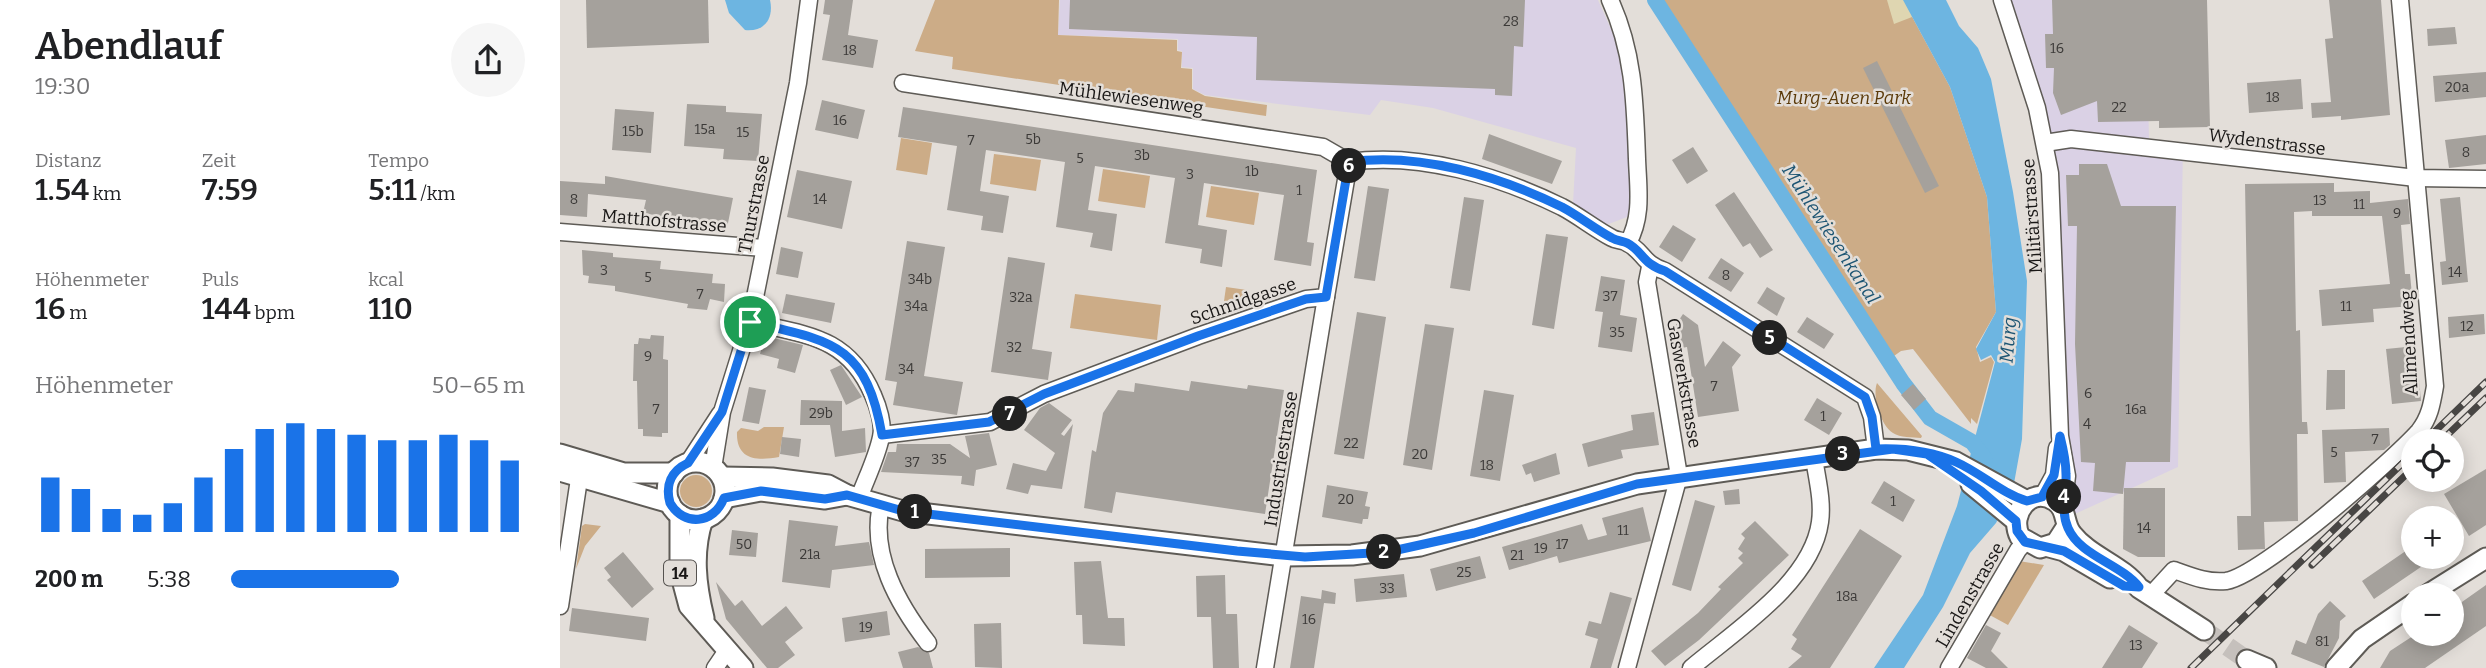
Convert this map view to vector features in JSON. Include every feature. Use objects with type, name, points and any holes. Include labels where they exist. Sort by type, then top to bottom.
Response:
[{"type":"main road","points":[[560,454],[624,473],[706,464],[718,472],[828,485],[853,496],[903,511],[1284,556],[1352,555],[1420,546],[1637,484],[1678,464],[1814,458],[1876,449],[1927,454],[2030,499],[2054,500],[2085,547],[2204,630]]},
{"type":"main road","points":[[1953,466],[2014,519],[2017,531],[2025,542],[2033,547],[2064,551],[2124,586],[2145,591]]},
{"type":"main road","points":[[675,509],[668,487],[681,468]]},
{"type":"main road","points":[[560,471],[703,519],[717,512],[724,498],[718,472]]},
{"type":"main road","points":[[724,498],[761,491],[825,499],[853,496]]},
{"type":"main road","points":[[2014,519],[2030,499]]},
{"type":"main road","name":"14","points":[[675,509],[683,590],[689,606],[743,668]]},
{"type":"main road","points":[[2049,547],[2061,539],[2065,517]]},
{"type":"main road","name":"14","points":[[703,519],[696,564],[697,587],[705,622]]},
{"type":"main road","points":[[2446,583],[2486,558]]},
{"type":"main road","points":[[2336,668],[2362,639],[2401,613]]},
{"type":"main road","points":[[2350,668],[2377,630]]},
{"type":"main road","points":[[2251,668],[2247,660],[2266,668]]},
{"type":"street","name":"Thurstrasse","points":[[718,472],[722,412],[750,322],[798,83],[809,0]]},
{"type":"street","points":[[1610,0],[1624,33],[1636,104],[1639,218],[1629,243]]},
{"type":"street","name":"Militärstrasse","points":[[2002,0],[2023,60],[2045,143],[2054,240],[2060,436],[2067,476],[2065,517]]},
{"type":"street","name":"Allmendweg","points":[[2145,591],[2174,570],[2208,581],[2227,581],[2249,574],[2305,533],[2358,486],[2419,430],[2430,413],[2435,386],[2400,0]]},
{"type":"street","name":"Mühlewiesenweg","points":[[903,83],[1323,147],[1349,162]]},
{"type":"street","name":"Wydenstrasse","points":[[2045,143],[2080,140],[2416,178],[2486,179]]},
{"type":"street","points":[[1326,297],[1349,162],[1376,159],[1473,173],[1563,208],[1614,239],[1629,243],[1650,267],[1665,271],[1865,397],[1872,417],[1876,449]]},
{"type":"street","name":"Matthofstrasse","points":[[560,232],[764,248]]},
{"type":"street","name":"Gaswerkstrasse","points":[[1627,668],[1678,464],[1647,282],[1650,267]]},
{"type":"street","name":"Schmidgasse","points":[[882,435],[989,422],[1044,394],[1198,336],[1306,299],[1326,297]]},
{"type":"street","name":"Industriestrasse","points":[[1265,668],[1326,297]]},
{"type":"street","points":[[750,322],[806,335],[844,351],[865,376],[877,404],[882,435],[853,496]]},
{"type":"street","name":"Thurstrasse","points":[[681,468],[722,412]]},
{"type":"street","name":"Militärstrasse","points":[[2030,499],[2054,475],[2060,436]]},
{"type":"street","points":[[1691,668],[1788,584],[1811,555],[1821,510],[1814,458]]},
{"type":"street","points":[[560,606],[579,478]]},
{"type":"street","points":[[881,505],[878,531],[891,590],[928,643]]},
{"type":"street","name":"Lindenstrasse","points":[[1949,668],[2025,542]]},
{"type":"street","points":[[715,668],[728,649]]},
{"type":"shaded area","points":[[1060,0],[1598,0],[1619,47],[1626,79],[1631,204],[1627,217],[1606,225],[1573,204],[1576,148],[1433,108],[1381,100],[1370,115],[1205,95],[1193,89],[1193,68],[1182,67],[1182,51],[1178,50],[1178,39],[1058,35]]},
{"type":"shaded area","points":[[2002,0],[2146,0],[2149,140],[2183,143],[2178,467],[2066,518],[2045,143]]},
{"type":"green space","points":[[935,0],[1059,0],[1058,35],[1177,40],[1177,51],[1182,52],[1181,68],[1192,69],[1192,89],[1205,96],[1267,105],[1266,116],[952,69],[953,57],[915,51]]},
{"type":"green space","name":"Murg-Auen Park","points":[[1659,0],[1903,0],[1950,87],[1987,197],[1996,312],[1976,347],[1980,362],[1991,357],[1994,362],[1977,424],[1971,418],[1971,424],[1913,349],[1901,351],[1884,363],[1875,343]]},
{"type":"green space","points":[[901,138],[932,143],[927,175],[896,170]]},
{"type":"green space","points":[[994,154],[1041,160],[1036,191],[990,184]]},
{"type":"green space","points":[[1103,169],[1150,176],[1145,208],[1098,201]]},
{"type":"green space","points":[[1211,186],[1259,193],[1254,225],[1206,217]]},
{"type":"green space","points":[[1226,287],[1247,290],[1245,304],[1224,301]]},
{"type":"green space","points":[[1075,294],[1161,305],[1157,340],[1070,328]]},
{"type":"green space","points":[[1877,383],[1921,438],[1899,436],[1884,424],[1878,410]]},
{"type":"green space","points":[[764,427],[784,427],[779,457],[756,458],[744,453],[740,448],[737,432],[741,428],[758,431]]},
{"type":"green space","points":[[696,475],[707,480],[712,491],[707,502],[696,507],[685,502],[680,491],[685,480]]},
{"type":"green space","points":[[582,526],[601,526],[585,546],[576,569]]},
{"type":"green space","points":[[2019,561],[2044,565],[2008,625],[1986,613]]},
{"type":"sand","points":[[1887,0],[1909,0],[1912,17],[1894,24]]},
{"type":"water","points":[[725,0],[770,0],[771,13],[763,26],[745,30],[729,13]]},
{"type":"water","name":"Murg","points":[[1903,0],[1946,0],[1959,26],[1978,48],[1991,79],[2027,281],[2022,439],[2013,489],[1996,523],[1970,553],[1943,607],[1904,668],[1874,668],[1923,595],[1957,506],[1995,362],[1991,355],[1981,360],[1976,349],[1996,312],[1987,197],[1950,87]]},
{"type":"building","points":[[586,0],[708,0],[709,43],[587,48]]},
{"type":"building","points":[[825,0],[853,0],[848,35],[878,40],[873,68],[822,60],[830,15],[823,14]]},
{"type":"building","points":[[1070,0],[1525,0],[1523,47],[1514,46],[1512,96],[1495,95],[1495,89],[1256,80],[1257,37],[1069,29]]},
{"type":"building","points":[[2052,0],[2207,0],[2210,127],[2159,128],[2159,121],[2098,122],[2097,101],[2061,115],[2053,93],[2054,68],[2046,68],[2045,34],[2053,34]]},
{"type":"building","points":[[2329,0],[2381,0],[2390,115],[2341,120],[2341,116],[2312,118],[2311,103],[2331,102],[2325,39],[2333,38]]},
{"type":"building","points":[[2455,27],[2457,44],[2428,46],[2427,29]]},
{"type":"building","points":[[1877,61],[1939,186],[1925,193],[1863,68]]},
{"type":"building","points":[[2486,72],[2486,97],[2435,102],[2433,76]]},
{"type":"building","points":[[2301,79],[2303,109],[2249,113],[2247,83]]},
{"type":"building","points":[[822,100],[865,110],[858,139],[815,130]]},
{"type":"building","points":[[687,104],[726,106],[726,112],[762,114],[758,161],[723,159],[724,149],[684,146]]},
{"type":"building","points":[[903,107],[1317,170],[1307,242],[1314,243],[1311,266],[1274,260],[1284,195],[1204,183],[1198,225],[1227,230],[1222,267],[1200,263],[1202,249],[1165,243],[1175,178],[1095,166],[1088,210],[1117,214],[1112,251],[1090,247],[1093,233],[1056,227],[1065,162],[986,150],[980,191],[1009,196],[1003,233],[981,230],[983,216],[947,210],[957,146],[898,137]]},
{"type":"building","points":[[615,109],[654,112],[651,153],[612,150]]},
{"type":"building","points":[[1489,134],[1562,161],[1552,184],[1482,159]]},
{"type":"building","points":[[2486,135],[2486,164],[2449,168],[2445,140]]},
{"type":"building","points":[[1693,147],[1708,171],[1687,184],[1672,160]]},
{"type":"building","points":[[2079,164],[2107,164],[2121,206],[2176,206],[2170,462],[2126,462],[2123,494],[2093,491],[2095,463],[2081,462],[2075,344],[2077,226],[2068,226],[2066,175],[2079,175]]},
{"type":"building","points":[[797,170],[852,181],[842,229],[787,217]]},
{"type":"building","points":[[605,176],[733,198],[727,228],[643,213],[646,200],[588,194],[587,217],[560,215],[560,181],[605,184]]},
{"type":"building","points":[[2334,183],[2334,192],[2370,191],[2370,203],[2408,199],[2410,224],[2401,225],[2405,274],[2410,274],[2413,306],[2373,309],[2374,322],[2322,326],[2319,290],[2390,284],[2382,216],[2312,216],[2312,211],[2294,212],[2296,331],[2300,330],[2302,422],[2307,422],[2308,434],[2297,434],[2298,521],[2264,522],[2265,549],[2238,550],[2237,516],[2251,516],[2245,184]]},
{"type":"building","points":[[1368,186],[1389,189],[1375,281],[1354,278]]},
{"type":"building","points":[[1734,192],[1773,250],[1760,258],[1750,243],[1743,247],[1715,205]]},
{"type":"building","points":[[1464,197],[1484,200],[1470,291],[1450,288]]},
{"type":"building","points":[[2460,197],[2468,282],[2442,285],[2440,262],[2446,261],[2440,199]]},
{"type":"building","points":[[1673,225],[1696,239],[1682,262],[1659,247]]},
{"type":"building","points":[[1546,234],[1568,237],[1554,329],[1532,325]]},
{"type":"building","points":[[907,241],[945,247],[924,376],[963,382],[957,415],[893,405],[897,382],[885,380]]},
{"type":"building","points":[[781,247],[803,252],[798,278],[776,274]]},
{"type":"building","points":[[582,250],[613,253],[613,257],[661,261],[660,269],[713,274],[712,283],[725,284],[724,302],[710,299],[707,310],[687,308],[688,304],[615,291],[615,286],[588,283],[589,276],[583,275]]},
{"type":"building","points":[[1008,257],[1045,263],[1032,349],[1052,352],[1048,380],[991,372]]},
{"type":"building","points":[[1721,258],[1744,273],[1731,292],[1708,278]]},
{"type":"building","points":[[1601,276],[1625,280],[1620,315],[1637,318],[1632,352],[1598,347],[1603,312],[1595,311]]},
{"type":"building","points":[[1767,287],[1785,298],[1777,316],[1757,303]]},
{"type":"building","points":[[786,294],[835,303],[831,323],[782,313]]},
{"type":"building","points":[[1357,312],[1386,317],[1364,459],[1334,454]]},
{"type":"building","points":[[1683,314],[1698,325],[1705,367],[1723,341],[1741,355],[1732,367],[1739,411],[1698,417],[1687,347],[1676,349],[1673,329]]},
{"type":"building","points":[[2484,314],[2485,334],[2449,338],[2448,317]]},
{"type":"building","points":[[1807,317],[1834,334],[1824,349],[1797,332]]},
{"type":"building","points":[[1425,324],[1454,328],[1432,470],[1403,465]]},
{"type":"building","points":[[651,335],[664,336],[663,359],[668,360],[668,433],[662,433],[662,437],[643,436],[643,429],[638,429],[637,381],[633,381],[634,344],[638,344],[639,338],[650,339]]},
{"type":"building","points":[[765,336],[803,345],[795,373],[777,368],[779,359],[760,354]]},
{"type":"building","points":[[2416,346],[2421,401],[2392,404],[2386,349]]},
{"type":"building","points":[[841,365],[862,397],[846,405],[830,370]]},
{"type":"building","points":[[2327,370],[2345,370],[2345,409],[2326,410]]},
{"type":"building","points":[[1191,381],[1247,389],[1248,385],[1284,390],[1265,514],[1116,492],[1112,513],[1084,508],[1092,450],[1096,452],[1103,413],[1118,390],[1134,392],[1135,383],[1189,391]]},
{"type":"building","points":[[1913,384],[1926,399],[1914,410],[1901,395]]},
{"type":"building","points":[[749,387],[766,390],[759,424],[742,421]]},
{"type":"building","points":[[1484,390],[1514,395],[1500,481],[1470,476]]},
{"type":"building","points":[[1817,398],[1842,413],[1829,435],[1804,420]]},
{"type":"building","points":[[801,400],[842,401],[842,431],[865,428],[866,452],[835,457],[830,425],[800,425]]},
{"type":"building","points":[[1049,403],[1072,420],[1061,434],[1064,436],[1073,424],[1062,489],[1031,485],[1028,494],[1006,489],[1013,463],[1046,471],[1055,453],[1024,430],[1040,408]]},
{"type":"building","points":[[1654,412],[1659,445],[1621,450],[1623,458],[1588,467],[1582,444],[1633,430],[1631,415]]},
{"type":"building","points":[[2389,428],[2390,445],[2384,450],[2345,452],[2346,482],[2324,483],[2322,430]]},
{"type":"building","points":[[989,433],[997,465],[976,470],[974,486],[961,484],[962,476],[881,472],[888,452],[896,452],[897,444],[950,444],[970,458],[965,436]]},
{"type":"building","points":[[782,437],[801,439],[799,457],[780,454]]},
{"type":"building","points":[[1556,453],[1560,474],[1534,482],[1531,473],[1526,475],[1522,465]]},
{"type":"building","points":[[2486,469],[2486,525],[2469,536],[2464,528],[2464,506],[2451,506],[2444,494],[2464,492],[2464,482]]},
{"type":"building","points":[[1884,481],[1915,500],[1903,522],[1871,503]]},
{"type":"building","points":[[1327,485],[1368,492],[1365,506],[1370,507],[1368,519],[1363,519],[1362,524],[1322,517]]},
{"type":"building","points":[[2124,488],[2165,488],[2165,557],[2138,557],[2123,549]]},
{"type":"building","points":[[1739,489],[1740,504],[1725,505],[1723,491]]},
{"type":"building","points":[[1695,500],[1715,506],[1691,591],[1672,585]]},
{"type":"building","points":[[1643,507],[1651,541],[1559,563],[1557,556],[1509,570],[1502,547],[1582,524],[1588,540],[1607,535],[1602,518]]},
{"type":"building","points":[[789,520],[838,526],[835,546],[869,542],[874,565],[832,570],[830,588],[782,582]]},
{"type":"building","points":[[1755,521],[1789,555],[1699,640],[1665,666],[1651,651],[1698,613],[1721,589],[1718,587],[1743,563],[1738,558],[1743,553],[1738,549],[1745,538],[1741,534]]},
{"type":"building","points":[[1860,529],[1902,556],[1830,668],[1788,668],[1802,656],[1791,649],[1797,639],[1792,635]]},
{"type":"building","points":[[732,530],[758,533],[756,557],[729,555]]},
{"type":"building","points":[[1010,548],[1010,577],[925,578],[925,549]]},
{"type":"building","points":[[623,552],[654,589],[632,608],[607,580],[611,577],[604,568]]},
{"type":"building","points":[[2401,554],[2401,569],[2418,569],[2374,599],[2362,581]]},
{"type":"building","points":[[1480,556],[1486,578],[1436,591],[1430,569]]},
{"type":"building","points":[[1101,561],[1108,618],[1124,618],[1125,646],[1083,644],[1082,615],[1076,615],[1074,562]]},
{"type":"building","points":[[1404,574],[1407,597],[1356,602],[1354,579]]},
{"type":"building","points":[[1225,575],[1226,614],[1237,614],[1239,668],[1213,668],[1211,617],[1197,617],[1196,576]]},
{"type":"building","points":[[716,582],[735,606],[742,600],[762,626],[786,606],[803,628],[785,642],[795,655],[778,668],[767,668],[726,619]]},
{"type":"building","points":[[2486,585],[2486,626],[2464,641],[2464,601]]},
{"type":"building","points":[[1322,590],[1336,593],[1335,604],[1324,603],[1314,668],[1290,668],[1301,596],[1321,599]]},
{"type":"building","points":[[1610,592],[1632,598],[1611,668],[1590,668],[1598,639],[1585,635],[1589,621],[1601,624]]},
{"type":"building","points":[[2330,601],[2346,616],[2340,621],[2339,638],[2324,667],[2291,654],[2296,640],[2306,644],[2318,614]]},
{"type":"building","points":[[572,608],[649,618],[646,641],[569,631]]},
{"type":"building","points":[[887,611],[890,635],[845,642],[842,618]]},
{"type":"building","points":[[1001,623],[1002,668],[975,667],[974,624]]},
{"type":"building","points":[[1986,625],[2001,633],[1991,651],[2008,668],[1986,668],[1967,658]]},
{"type":"building","points":[[2129,625],[2158,643],[2142,668],[2102,668]]},
{"type":"building","points":[[2401,644],[2401,646],[2457,646],[2425,668],[2380,668],[2390,651]]},
{"type":"building","points":[[918,647],[929,653],[933,668],[903,668],[898,652]]},
{"type":"waterway","name":"Mühlewiesenkanal","points":[[1655,0],[1903,383],[1930,418],[1972,442],[1985,459]]},
{"type":"tunnel","points":[[2204,630],[2247,660]]},
{"type":"railway","points":[[2437,429],[2486,382]]},
{"type":"railway","points":[[2454,429],[2486,398]]},
{"type":"railway","points":[[2191,668],[2401,465]]},
{"type":"railway","points":[[2312,565],[2401,480]]},
{"type":"route","points":[[750,322],[741,358],[722,412],[688,463],[674,472],[670,479],[670,503],[680,515],[687,518],[695,520],[710,517],[722,506],[724,498],[761,491],[825,499],[847,495],[903,511],[1237,551],[1305,557],[1352,555],[1388,552],[1474,533],[1637,484],[1876,449],[1893,449],[1927,454],[1981,491],[2016,521],[2020,537],[2033,547],[2064,551],[2124,586],[2139,587],[2133,579],[2085,547],[2067,526],[2063,509],[2067,476],[2060,436],[2054,475],[2042,497],[2027,501],[2003,491],[1956,462],[1921,452],[1908,450],[1893,449],[1876,449],[1872,417],[1865,397],[1665,271],[1650,267],[1629,243],[1614,239],[1563,208],[1518,188],[1461,170],[1376,159],[1349,162],[1326,297],[1306,299],[1198,336],[1044,394],[989,422],[882,435],[877,404],[865,376],[844,351],[806,335],[750,322]]}]
